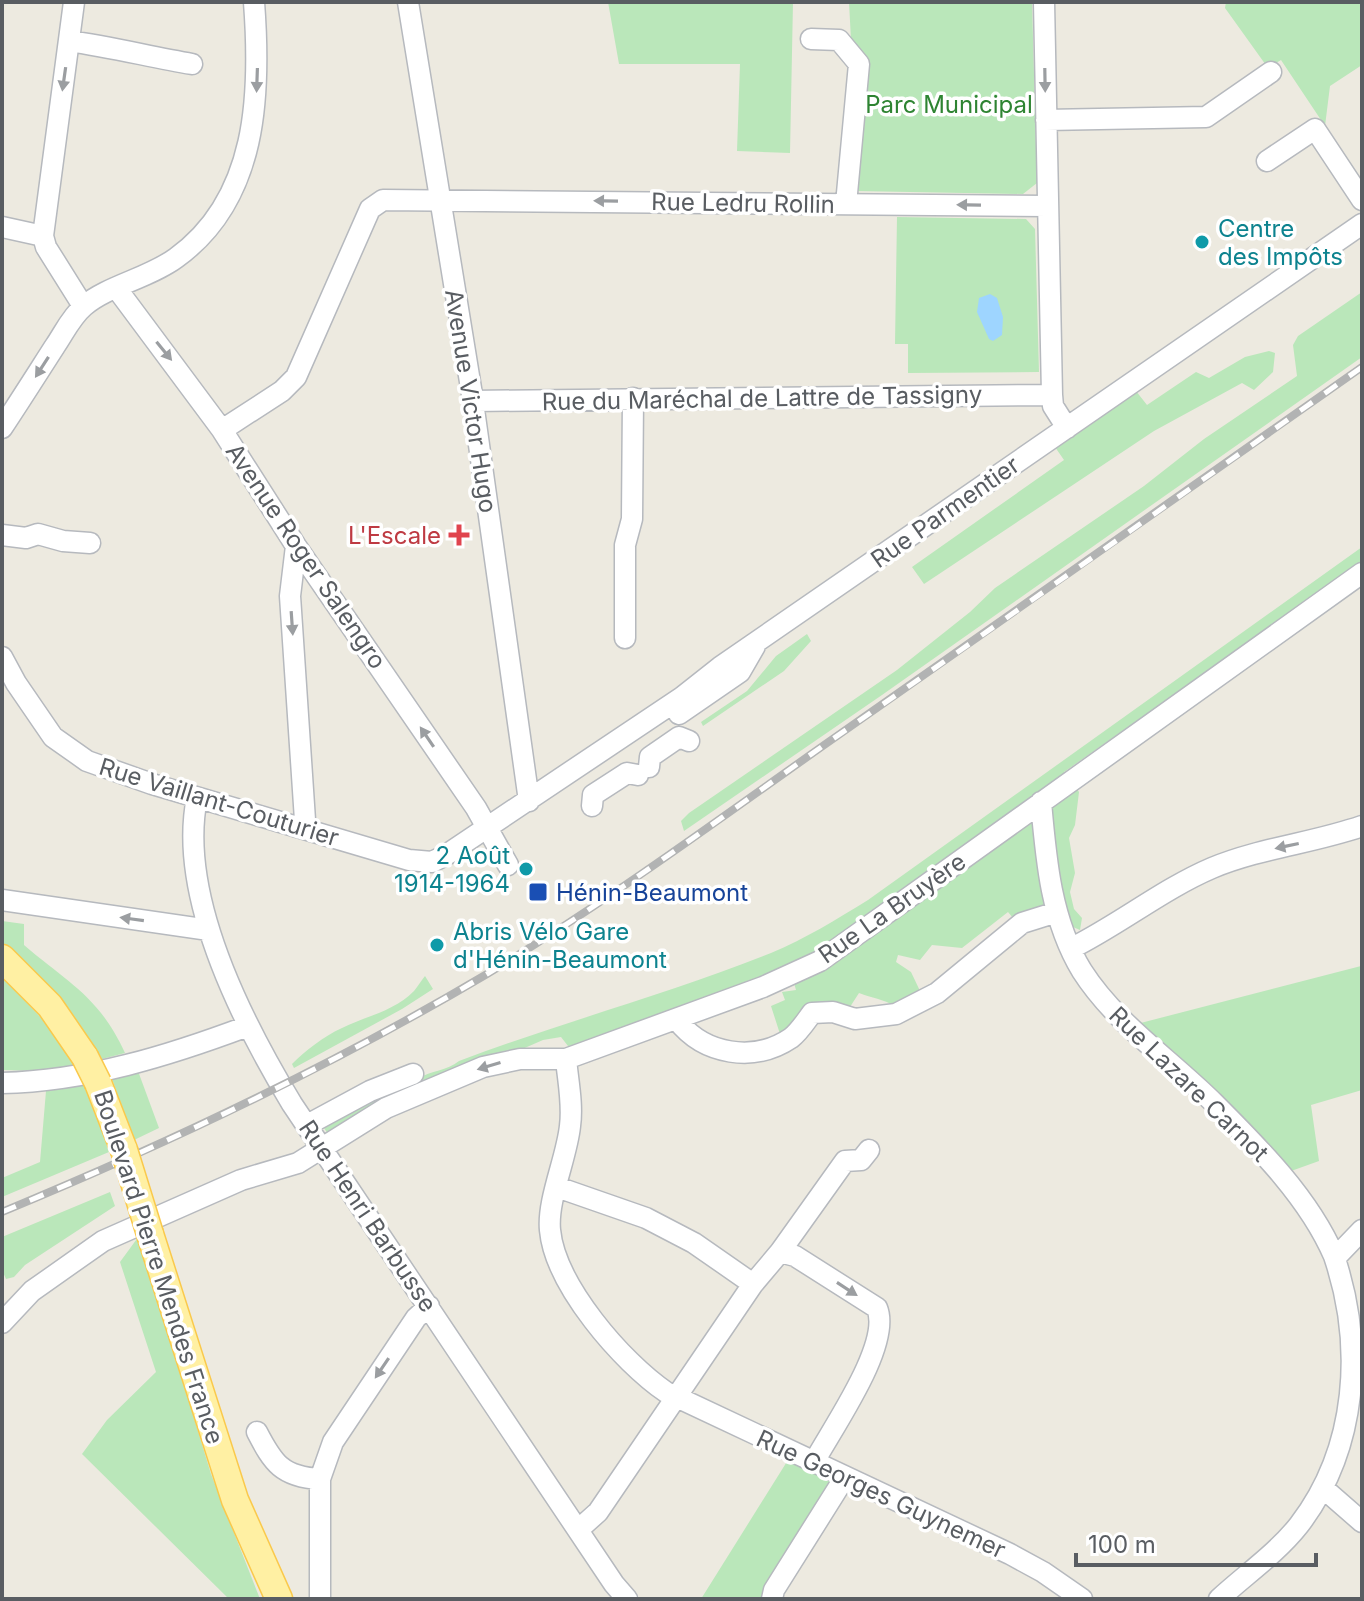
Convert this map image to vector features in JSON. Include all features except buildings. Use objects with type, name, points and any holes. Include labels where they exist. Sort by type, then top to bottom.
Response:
[{"type":"main road","name":"Boulevard Pierre Mendes France","points":[[2,958],[50,1006],[85,1057],[98,1083],[124,1150],[235,1500],[279,1599]]},
{"type":"street","points":[[74,2],[43,236],[46,247],[83,306]]},
{"type":"street","points":[[2,428],[83,306],[173,260],[193,244],[217,216],[235,184],[253,126],[258,59],[254,2]]},
{"type":"street","name":"Avenue Victor Hugo","points":[[408,2],[472,401],[529,801]]},
{"type":"street","points":[[1044,2],[1052,395],[1053,406],[1067,428]]},
{"type":"street","points":[[811,39],[839,40],[859,64],[846,204]]},
{"type":"street","points":[[69,41],[192,64]]},
{"type":"street","points":[[1046,120],[1206,117],[1271,72]]},
{"type":"street","points":[[1267,161],[1315,129],[1362,200]]},
{"type":"street","name":"Rue Ledru Rollin","points":[[222,430],[282,391],[296,377],[370,209],[383,200],[1047,206]]},
{"type":"street","name":"Rue Parmentier","points":[[437,860],[529,801],[1362,224]]},
{"type":"street","points":[[2,227],[43,236]]},
{"type":"street","name":"Avenue Roger Salengro","points":[[117,289],[222,430],[296,546],[488,828],[508,865]]},
{"type":"street","name":"Rue du Maréchal de Lattre de Tassigny","points":[[472,401],[1052,395]]},
{"type":"street","points":[[625,638],[625,545],[632,519],[633,398]]},
{"type":"street","points":[[2,535],[26,538],[38,534],[63,541],[90,543]]},
{"type":"street","points":[[296,546],[290,596],[303,828]]},
{"type":"street","name":"Rue La Bruyère","points":[[2,1323],[32,1291],[103,1241],[241,1180],[298,1163],[386,1108],[483,1067],[520,1059],[566,1059],[763,987],[820,961],[1362,573]]},
{"type":"street","name":"Rue Vaillant-Couturier","points":[[2,657],[42,723],[63,745],[87,761],[197,798],[409,860],[437,860]]},
{"type":"street","points":[[592,806],[593,795],[627,773],[644,771],[650,757],[679,737],[689,741]]},
{"type":"street","name":"Rue Henri Barbusse","points":[[197,798],[194,838],[200,890],[209,930],[248,1026],[307,1125],[627,1599]]},
{"type":"street","name":"Rue Lazare Carnot","points":[[1041,802],[1046,866],[1057,912],[1081,969],[1106,1003],[1214,1102],[1267,1159],[1308,1210],[1335,1258],[1352,1318],[1360,1371],[1350,1423],[1337,1459],[1323,1488],[1298,1526],[1219,1599]]},
{"type":"street","points":[[1072,948],[1110,929],[1174,887],[1213,868],[1250,855],[1362,826]]},
{"type":"street","points":[[2,900],[209,930]]},
{"type":"street","points":[[677,1020],[690,1036],[730,1053],[750,1052],[793,1037],[812,1013],[833,1012],[855,1019],[896,1014],[937,993],[1022,923],[1057,912]]},
{"type":"street","points":[[2,1083],[62,1080],[110,1071],[248,1026]]},
{"type":"street","name":"Rue Georges Guynemer","points":[[566,1059],[572,1103],[570,1127],[550,1230],[560,1264],[598,1328],[653,1383],[675,1397],[1010,1554],[1075,1596]]},
{"type":"street","points":[[307,1125],[370,1091],[413,1074]]},
{"type":"street","points":[[578,1530],[598,1512],[753,1284],[780,1252],[845,1161],[861,1160],[869,1150]]},
{"type":"street","points":[[557,1187],[646,1218],[694,1243],[753,1284]]},
{"type":"street","points":[[1335,1258],[1362,1230]]},
{"type":"street","points":[[780,1252],[795,1256],[877,1308],[881,1319],[880,1337],[867,1367],[814,1462]]},
{"type":"street","points":[[320,1599],[320,1479],[333,1442],[416,1318],[429,1306]]},
{"type":"street","points":[[257,1432],[269,1457],[279,1468],[298,1476],[320,1479]]},
{"type":"street","points":[[772,1599],[774,1590],[845,1477]]},
{"type":"street","points":[[1323,1488],[1362,1522]]},
{"type":"green space","points":[[608,2],[793,2],[790,153],[737,151],[740,64],[619,64]]},
{"type":"green space","name":"Parc Municipal","points":[[849,2],[1032,2],[1037,183],[1023,194],[856,191],[868,58],[851,40]]},
{"type":"green space","points":[[1226,2],[1362,2],[1362,65],[1330,86],[1325,126],[1281,60],[1268,68],[1225,8]]},
{"type":"green space","points":[[897,217],[1026,219],[1035,229],[1039,372],[908,373],[908,344],[895,344]]},
{"type":"green space","points":[[1362,292],[1362,357],[684,831],[681,821],[689,813],[897,670],[995,588],[1297,376],[1293,345],[1298,336]]},
{"type":"green space","points":[[1269,351],[1275,353],[1273,372],[1254,390],[1242,383],[1154,431],[924,584],[912,567],[1064,460],[1055,447],[1136,391],[1147,405],[1196,372],[1209,378],[1245,357]]},
{"type":"green space","points":[[1362,547],[1362,563],[1064,772],[1079,792],[1075,825],[1069,838],[1075,873],[1070,892],[1074,909],[1082,918],[1080,930],[1033,910],[1013,918],[1008,912],[962,948],[932,945],[920,960],[898,955],[896,962],[911,972],[921,993],[895,1006],[859,993],[848,1010],[780,1034],[771,1006],[785,1000],[782,992],[796,990],[794,983],[580,1045],[568,1046],[561,1037],[543,1040],[328,1134],[320,1122],[366,1100],[401,1090],[423,1076],[459,1061],[733,968],[821,928],[868,900]]},
{"type":"green space","points":[[807,634],[811,641],[784,671],[703,726],[701,722],[747,691],[776,656]]},
{"type":"green space","points":[[2,921],[24,924],[24,945],[93,1004],[125,1053],[102,1059],[58,995],[2,943]]},
{"type":"green space","points":[[1361,966],[1362,1090],[1311,1105],[1319,1161],[1280,1175],[1129,1026]]},
{"type":"green space","points":[[425,976],[433,989],[294,1068],[292,1064],[322,1039],[398,1004],[414,991]]},
{"type":"green space","points":[[2,977],[49,1026],[76,1065],[40,1071],[2,1070]]},
{"type":"green space","points":[[138,1071],[159,1128],[134,1140],[112,1079]]},
{"type":"green space","points":[[87,1085],[109,1152],[2,1197],[2,1178],[40,1162],[46,1091]]},
{"type":"green space","points":[[110,1192],[115,1206],[25,1265],[14,1277],[6,1279],[2,1270],[2,1237]]},
{"type":"green space","points":[[139,1236],[211,1474],[260,1599],[229,1599],[82,1454],[107,1420],[156,1372],[120,1262]]},
{"type":"green space","points":[[793,1452],[827,1468],[835,1494],[772,1599],[701,1599]]},
{"type":"water","points":[[990,294],[997,298],[1003,317],[1002,335],[993,341],[989,339],[977,312],[979,298]]},
{"type":"railway","points":[[2,1212],[188,1131],[309,1072],[429,1008],[531,947],[659,862],[1362,367]]},
{"type":"place","name":"Centre des Impôts","points":[[1202,242]]},
{"type":"place","name":"L'Escale","points":[[459,535]]},
{"type":"place","name":"2 Août 1914-1964","points":[[526,869]]},
{"type":"place","name":"Hénin-Beaumont","points":[[538,892]]},
{"type":"place","name":"Abris Vélo Gare d'Hénin-Beaumont","points":[[437,945]]}]
